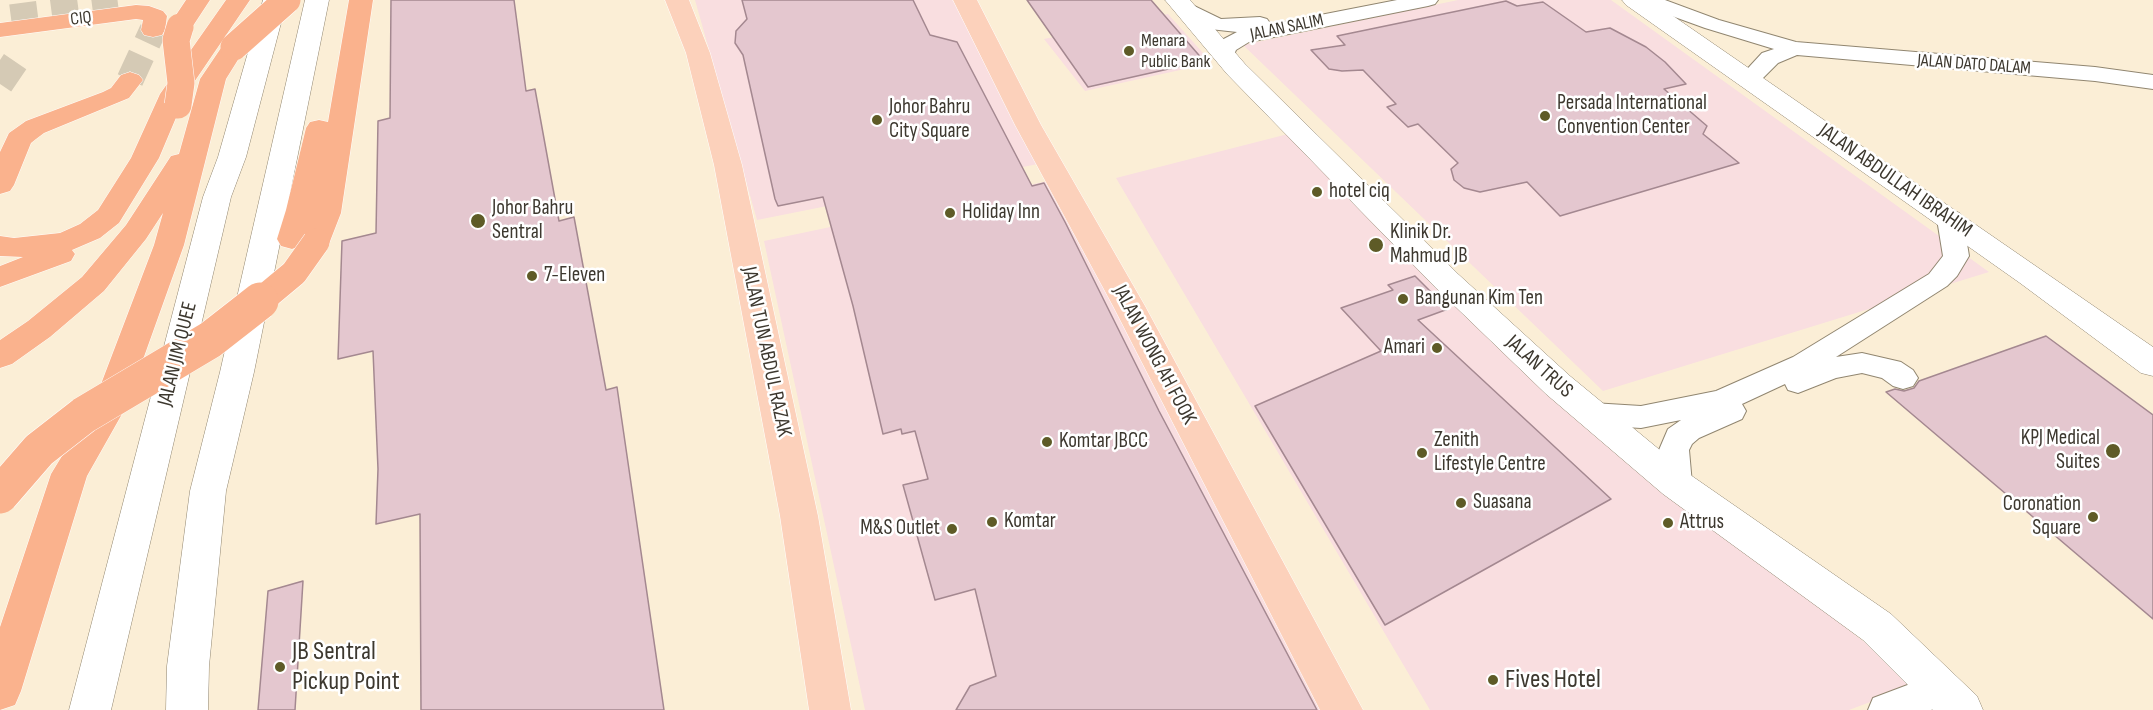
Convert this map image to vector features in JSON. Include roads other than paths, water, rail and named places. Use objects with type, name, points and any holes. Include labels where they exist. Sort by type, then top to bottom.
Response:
[{"type":"highway","points":[[0,277],[43,262],[93,237],[122,213],[132,201],[160,154],[170,131],[181,83],[176,40],[180,27],[198,0]]},
{"type":"highway","points":[[1,355],[39,329],[93,284],[136,232],[180,165],[198,93],[198,46],[201,21],[213,0]]},
{"type":"highway","points":[[0,246],[14,248],[64,242],[90,231],[108,216],[145,158],[173,94],[238,0]]},
{"type":"highway","points":[[0,691],[69,474],[108,407],[169,245],[213,79],[234,47],[286,0]]},
{"type":"highway","points":[[0,464],[19,445],[75,401],[239,298],[274,266],[292,239],[301,210],[348,0]]},
{"type":"highway","points":[[0,495],[39,450],[84,415],[210,340],[294,273],[316,242],[326,213],[361,0]]},
{"type":"highway","name":"CIQ","points":[[4,22],[36,25],[136,12],[160,15],[162,3],[153,1],[118,4]]},
{"type":"highway","points":[[21,53],[36,25]]},
{"type":"highway","points":[[0,185],[20,139],[26,133],[35,127],[112,98],[120,93],[130,80]]},
{"type":"main road","name":"JALAN JIM QUEE","points":[[90,710],[217,197],[232,157],[275,0]]},
{"type":"main road","points":[[188,710],[188,666],[208,491],[240,360],[317,0]]},
{"type":"main road","name":"JALAN TUN ABDUL RAZAK","points":[[677,0],[698,53],[728,165],[799,516],[830,710]]},
{"type":"main road","name":"JALAN WONG AH FOOK","points":[[965,0],[1028,125],[1129,306],[1342,710]]},
{"type":"main road","name":"JALAN ABDULLAH IBRAHIM","points":[[1634,0],[1950,219],[2153,364]]},
{"type":"main road","name":"JALAN TRUS","points":[[1179,3],[1236,69],[1474,308],[1592,414],[1676,484],[1877,627],[1952,699]]},
{"type":"street","name":"JALAN SALIM","points":[[1179,3],[1217,24],[1234,26],[1371,0]]},
{"type":"street","name":"JALAN SALIM","points":[[1224,54],[1226,47],[1242,37],[1428,0]]},
{"type":"street","name":"JALAN DATO DALAM","points":[[1646,0],[1712,24],[1795,48],[1889,58],[2095,74],[2153,82]]},
{"type":"street","points":[[1749,80],[1770,58],[1795,48]]},
{"type":"street","points":[[1592,414],[1641,417],[1722,401],[1803,364],[1938,280],[1956,256],[1950,219]]},
{"type":"street","points":[[1676,484],[1674,450],[1680,437],[1688,430],[1831,368],[1862,363],[1876,364],[1891,369],[1903,378]]},
{"type":"street","points":[[1886,710],[1952,699]]},
{"type":"tunnel","points":[[11,18],[118,4]]},
{"type":"tunnel","points":[[130,80],[153,30]]},
{"type":"tunnel","points":[[0,84],[21,53]]},
{"type":"place","name":"Menara Public Bank","points":[[1129,51]]},
{"type":"place","name":"Persada International Convention Center","points":[[1545,116]]},
{"type":"place","name":"Johor Bahru City Square","points":[[877,120]]},
{"type":"place","name":"hotel ciq","points":[[1317,192]]},
{"type":"place","name":"Holiday Inn","points":[[950,213]]},
{"type":"place","name":"Johor Bahru Sentral","points":[[478,221]]},
{"type":"place","name":"Klinik Dr. Mahmud JB","points":[[1376,245]]},
{"type":"place","name":"7-Eleven","points":[[532,276]]},
{"type":"place","name":"Bangunan Kim Ten","points":[[1403,299]]},
{"type":"place","name":"Amari","points":[[1437,348]]},
{"type":"place","name":"Komtar JBCC","points":[[1047,442]]},
{"type":"place","name":"KPJ Medical Suites","points":[[2113,451]]},
{"type":"place","name":"Zenith Lifestyle Centre","points":[[1422,453]]},
{"type":"place","name":"Suasana","points":[[1461,503]]},
{"type":"place","name":"Coronation Square","points":[[2093,517]]},
{"type":"place","name":"Komtar","points":[[992,522]]},
{"type":"place","name":"Attrus","points":[[1668,523]]},
{"type":"place","name":"M&S Outlet","points":[[952,529]]},
{"type":"place","name":"JB Sentral Pickup Point","points":[[280,667]]},
{"type":"place","name":"Fives Hotel","points":[[1493,680]]}]
